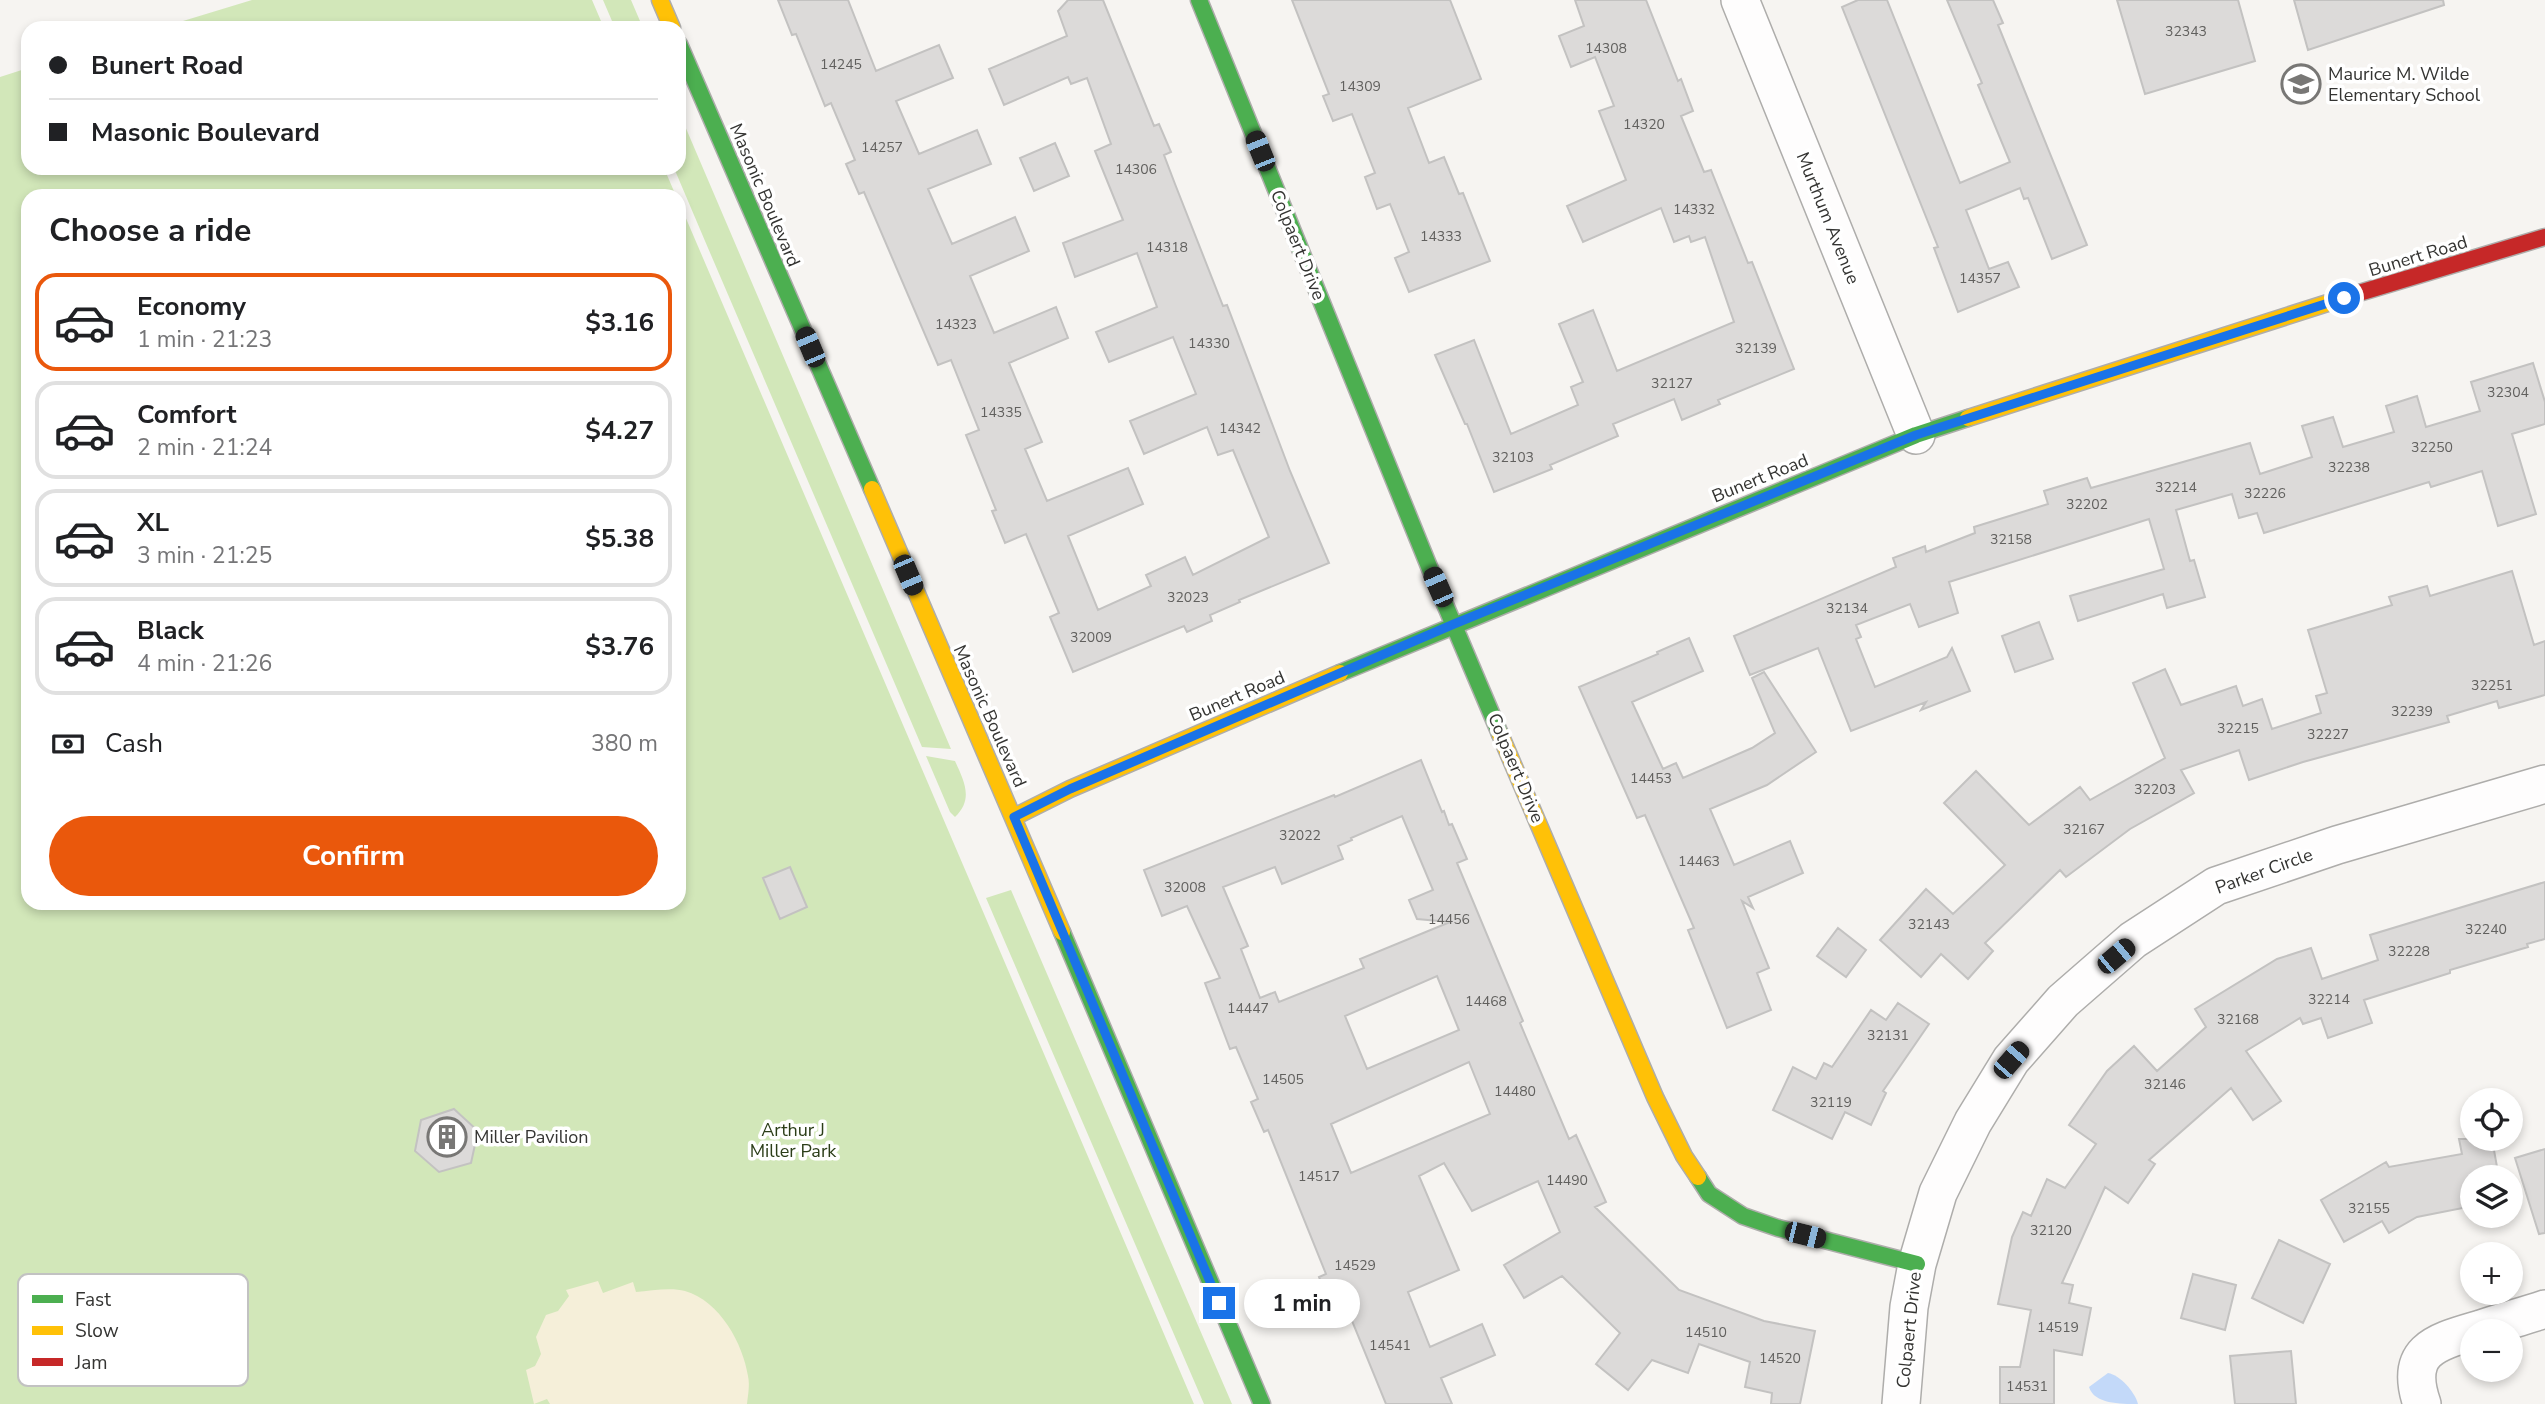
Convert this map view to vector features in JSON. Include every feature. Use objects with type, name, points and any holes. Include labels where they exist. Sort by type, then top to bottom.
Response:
[{"type":"street","points":[[660,0],[669,21]]},
{"type":"street","name":"Colpaert Drive","points":[[1199,0],[1454,624],[1655,1097],[1684,1156],[1709,1194],[1743,1216],[1778,1228],[1917,1264],[1908,1321],[1901,1404]]},
{"type":"street","name":"Murthum Avenue","points":[[1740,0],[1916,435]]},
{"type":"street","name":"Masonic Boulevard","points":[[686,60],[1014,817],[1262,1404]]},
{"type":"street","name":"Bunert Road","points":[[1014,817],[1083,784],[1454,624],[1916,435],[2268,321],[2545,237]]},
{"type":"street","name":"Parker Circle","points":[[1917,1264],[1938,1193],[1973,1122],[2011,1060],[2063,1001],[2133,940],[2216,886],[2337,845],[2545,784]]},
{"type":"street","points":[[2422,1404],[2416,1375],[2421,1359],[2431,1346],[2545,1309]]},
{"type":"green space","points":[[252,0],[592,0],[601,21],[183,21]]},
{"type":"green space","points":[[603,0],[631,0],[640,21],[612,21]]},
{"type":"green space","name":"Arthur J Miller Park","points":[[21,70],[21,175],[667,175],[673,189],[21,189],[21,910],[686,910],[686,218],[1194,1404],[0,1404],[0,77]]},
{"type":"green space","points":[[686,128],[951,749],[922,747],[686,196],[686,189],[683,189],[677,175],[686,175]]},
{"type":"green space","points":[[926,756],[955,761],[964,783],[966,797],[955,817],[950,812]]},
{"type":"green space","points":[[1011,890],[1232,1404],[1204,1404],[986,898]]},
{"type":"sand","points":[[598,1281],[603,1293],[633,1282],[636,1292],[679,1290],[698,1296],[709,1304],[728,1325],[741,1351],[749,1379],[747,1404],[550,1404],[547,1399],[534,1404],[526,1370],[535,1366],[541,1354],[536,1337],[546,1315],[558,1311],[569,1296],[566,1290]]},
{"type":"water","points":[[2108,1373],[2126,1385],[2138,1404],[2109,1402],[2092,1393],[2089,1387]]},
{"type":"building","points":[[778,0],[848,0],[876,71],[939,45],[953,78],[896,101],[919,154],[977,130],[991,164],[928,189],[952,244],[1015,217],[1029,251],[970,276],[994,333],[1056,307],[1068,338],[1009,363],[1042,442],[1025,449],[1047,501],[1128,468],[1143,504],[1068,536],[1098,610],[1151,586],[1146,575],[1185,557],[1193,575],[1269,537],[1233,450],[1218,455],[1207,427],[1144,454],[1130,421],[1196,394],[1173,337],[1109,362],[1096,332],[1157,307],[1137,253],[1075,277],[1063,243],[1123,220],[1095,151],[1111,144],[1087,78],[1071,84],[1068,77],[1004,105],[989,69],[1067,36],[1058,11],[1068,0],[1103,0],[1154,126],[1159,124],[1171,152],[1164,155],[1175,184],[1223,306],[1227,305],[1290,471],[1329,563],[1239,600],[1240,602],[1210,615],[1212,621],[1187,632],[1184,626],[1073,672],[1050,617],[1059,613],[1026,534],[1005,543],[992,511],[996,510],[966,435],[979,430],[951,360],[938,365],[864,192],[859,194],[846,164],[855,160],[831,103],[825,106],[796,34],[792,35]]},
{"type":"building","points":[[1292,0],[1450,0],[1481,79],[1408,108],[1429,163],[1444,157],[1459,194],[1463,193],[1490,261],[1409,292],[1395,258],[1409,252],[1390,204],[1377,209],[1365,177],[1375,173],[1352,114],[1333,121],[1323,96],[1329,94]]},
{"type":"building","points":[[1575,0],[1646,0],[1678,81],[1681,79],[1693,111],[1681,116],[1704,172],[1711,170],[1748,263],[1752,262],[1794,369],[1718,400],[1720,404],[1682,420],[1674,399],[1613,424],[1618,436],[1550,465],[1552,469],[1494,492],[1435,355],[1474,340],[1511,434],[1578,405],[1571,387],[1583,382],[1559,324],[1593,310],[1617,371],[1734,322],[1705,237],[1691,242],[1689,236],[1674,242],[1661,208],[1583,242],[1567,206],[1626,180],[1599,111],[1614,106],[1595,57],[1571,67],[1559,36],[1584,26]]},
{"type":"building","points":[[1858,0],[1887,0],[1960,183],[2010,162],[1978,85],[1982,83],[1947,0],[1993,0],[2003,23],[1998,25],[2087,245],[2052,259],[2028,198],[2024,199],[2020,188],[1966,210],[1989,269],[2008,262],[2019,287],[1958,312],[1934,248],[1938,247],[1842,7]]},
{"type":"building","points":[[2117,0],[2238,0],[2255,61],[2145,94]]},
{"type":"building","points":[[2294,0],[2443,0],[2444,5],[2308,50]]},
{"type":"building","points":[[1055,143],[1069,176],[1034,191],[1020,158]]},
{"type":"building","points":[[2533,363],[2545,402],[2545,424],[2512,434],[2536,514],[2498,526],[2482,471],[2431,487],[2429,482],[2264,533],[2257,513],[2239,518],[2232,494],[2176,510],[2190,561],[2194,560],[2205,597],[2167,608],[2163,594],[2078,621],[2070,596],[2164,569],[2149,519],[1949,582],[1958,613],[1919,627],[1910,604],[1856,625],[1861,637],[1856,639],[1875,687],[1947,657],[1952,648],[1970,691],[1921,710],[1926,702],[1851,731],[1818,648],[1750,675],[1734,636],[1896,567],[1893,558],[1925,546],[1926,552],[1975,533],[1974,527],[2048,504],[2044,491],[2087,478],[2091,488],[2250,443],[2260,474],[2312,457],[2302,426],[2333,417],[2343,447],[2394,432],[2386,406],[2417,396],[2426,427],[2480,411],[2471,382]]},
{"type":"building","points":[[2512,571],[2534,645],[2545,641],[2545,695],[2499,708],[2497,701],[2447,716],[2449,722],[2303,762],[2249,780],[2239,750],[2181,770],[2194,793],[2130,829],[2066,877],[2060,870],[1985,943],[1993,951],[1968,979],[1941,954],[1921,977],[1880,940],[1926,889],[1953,914],[2005,865],[1944,803],[1976,771],[2029,825],[2080,787],[2090,800],[2165,758],[2133,683],[2165,669],[2181,705],[2236,686],[2243,706],[2262,699],[2272,729],[2321,713],[2316,696],[2327,693],[2308,630],[2392,605],[2389,597],[2427,586],[2430,596]]},
{"type":"building","points":[[2039,622],[2053,659],[2015,672],[2002,636]]},
{"type":"building","points":[[1689,638],[1703,671],[1632,702],[1663,769],[1676,763],[1683,778],[1752,748],[1775,733],[1752,678],[1764,672],[1816,752],[1767,785],[1710,809],[1734,865],[1790,841],[1803,873],[1748,897],[1753,908],[1742,901],[1769,968],[1757,973],[1771,1010],[1727,1028],[1688,930],[1694,928],[1645,815],[1637,818],[1579,687]]},
{"type":"building","points":[[1421,760],[1442,812],[1444,811],[1449,825],[1452,824],[1467,859],[1457,863],[1523,1021],[1520,1023],[1569,1139],[1576,1135],[1606,1202],[1595,1207],[1679,1290],[1764,1321],[1815,1331],[1800,1404],[1771,1404],[1772,1393],[1745,1387],[1750,1362],[1699,1344],[1688,1373],[1652,1360],[1628,1390],[1596,1364],[1620,1333],[1562,1276],[1524,1298],[1504,1265],[1560,1232],[1538,1181],[1472,1211],[1444,1163],[1419,1176],[1459,1270],[1408,1292],[1430,1347],[1482,1324],[1495,1355],[1441,1378],[1452,1404],[1386,1404],[1346,1306],[1333,1312],[1319,1277],[1326,1274],[1268,1130],[1264,1132],[1251,1102],[1258,1099],[1236,1047],[1230,1049],[1205,983],[1220,978],[1187,906],[1162,916],[1144,870],[1334,795],[1335,797]],"holes":[[[1402,816],[1433,890],[1409,900],[1417,919],[1450,922],[1360,959],[1364,968],[1279,1002],[1275,992],[1260,998],[1241,949],[1248,946],[1223,887],[1275,867],[1282,884],[1343,859],[1338,846]],[[1437,976],[1459,1030],[1367,1069],[1345,1016]],[[1469,1062],[1490,1114],[1351,1173],[1331,1124]]]},
{"type":"building","points":[[790,867],[807,907],[780,919],[763,878]]},
{"type":"building","points":[[2545,882],[2545,939],[2527,944],[2528,947],[2450,970],[2450,973],[2364,1000],[2372,1023],[2328,1038],[2321,1018],[2303,1024],[2300,1018],[2246,1051],[2281,1101],[2253,1120],[2231,1088],[2149,1160],[2155,1164],[2128,1203],[2105,1187],[2062,1283],[2073,1285],[2069,1303],[2091,1308],[2082,1355],[2054,1350],[2054,1404],[2000,1404],[2000,1367],[2020,1367],[2031,1310],[1998,1304],[2012,1237],[2023,1212],[2031,1216],[2047,1179],[2065,1188],[2096,1144],[2069,1125],[2107,1071],[2134,1046],[2157,1071],[2206,1027],[2195,1009],[2277,959],[2311,948],[2322,979],[2378,960],[2370,935]]},
{"type":"building","points":[[1838,928],[1866,950],[1846,977],[1817,956]]},
{"type":"building","points":[[1898,1003],[1929,1024],[1883,1091],[1886,1093],[1871,1125],[1845,1112],[1832,1139],[1773,1110],[1793,1067],[1816,1079],[1824,1063],[1832,1067],[1871,1010],[1886,1020]]},
{"type":"building","name":"Miller Pavilion","points":[[454,1109],[478,1131],[471,1163],[439,1172],[415,1151],[421,1120]]},
{"type":"building","points":[[2545,1149],[2545,1233],[2539,1234],[2523,1183],[2523,1165],[2517,1165],[2515,1158]]},
{"type":"building","points":[[2461,1151],[2494,1151],[2497,1165],[2460,1165],[2460,1209],[2417,1217],[2389,1233],[2382,1221],[2344,1242],[2321,1200],[2386,1162],[2389,1167],[2462,1154]]},
{"type":"building","points":[[2279,1240],[2330,1264],[2303,1323],[2252,1298]]},
{"type":"building","points":[[2193,1274],[2236,1285],[2225,1330],[2181,1318]]},
{"type":"building","points":[[2291,1351],[2296,1404],[2235,1404],[2230,1356]]},
{"type":"traffic: fast","points":[[1199,0],[1430,569],[1500,734]]},
{"type":"traffic: fast","points":[[686,60],[872,489]]},
{"type":"traffic: fast","points":[[1340,673],[1916,435],[1968,418]]},
{"type":"traffic: fast","points":[[1062,932],[1262,1404]]},
{"type":"traffic: fast","points":[[1698,1177],[1709,1194],[1743,1216],[1778,1228],[1917,1264]]},
{"type":"traffic: slow","points":[[660,0],[669,21]]},
{"type":"traffic: slow","points":[[1968,418],[2359,293]]},
{"type":"traffic: slow","points":[[872,489],[1062,932]]},
{"type":"traffic: slow","points":[[1014,817],[1070,789],[1340,673]]},
{"type":"traffic: slow","points":[[1500,734],[1655,1097],[1684,1156],[1698,1177]]},
{"type":"traffic: jam","points":[[2359,293],[2545,237]]},
{"type":"place","name":"Maurice M. Wilde Elementary School","points":[[2301,84]]},
{"type":"place","name":"Miller Pavilion","points":[[447,1137]]},
{"type":"route","points":[[1219,1303],[1014,817],[1070,789],[1454,624],[1916,435],[2344,298]]}]
